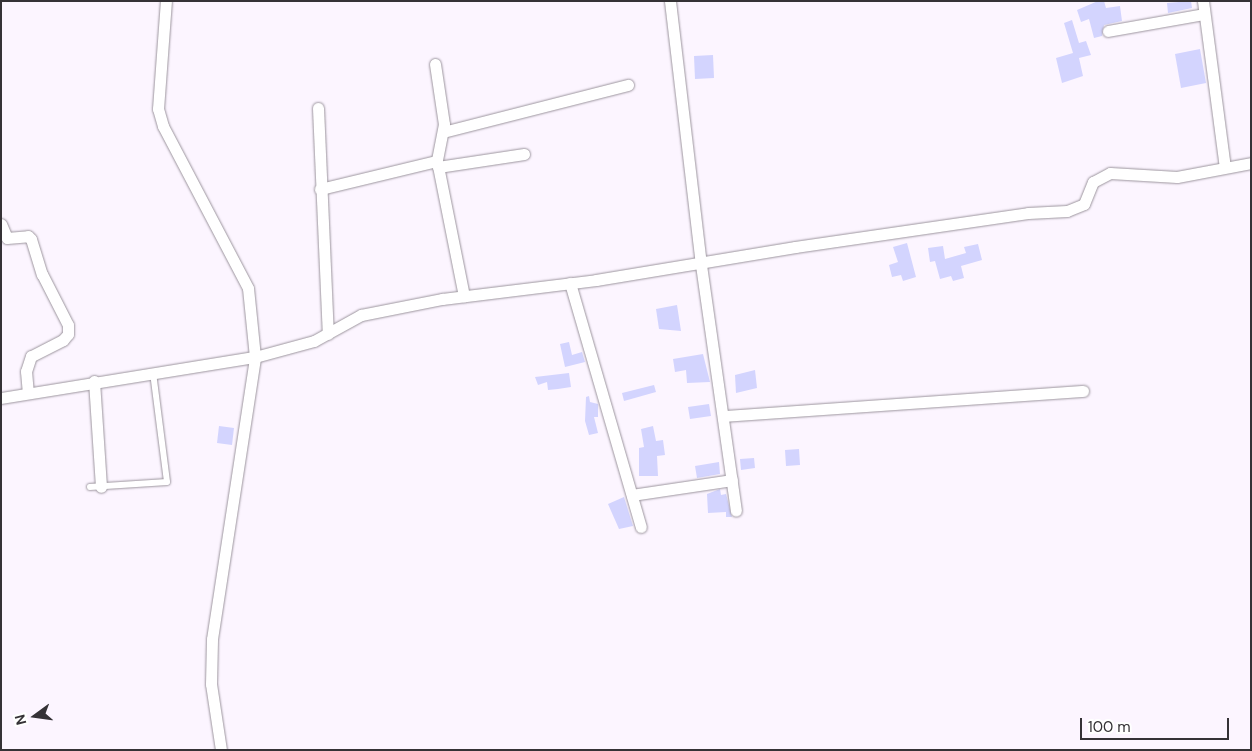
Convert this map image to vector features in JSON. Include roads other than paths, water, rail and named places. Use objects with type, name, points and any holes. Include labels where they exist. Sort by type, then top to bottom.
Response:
[{"type":"street","points":[[166,1],[158,109],[163,126],[248,288],[252,306],[255,356],[212,639],[210,684],[220,750]]},
{"type":"street","points":[[670,1],[701,265],[724,416],[736,511]]},
{"type":"street","points":[[1203,1],[1224,167]]},
{"type":"street","points":[[1108,31],[1204,14]]},
{"type":"street","points":[[435,64],[443,132],[436,153],[437,164],[464,296]]},
{"type":"street","points":[[443,132],[628,85]]},
{"type":"street","points":[[318,108],[320,188],[328,334]]},
{"type":"street","points":[[320,188],[437,164],[524,154]]},
{"type":"street","points":[[1,398],[296,348],[328,334],[360,315],[464,296],[701,265],[795,247],[1028,213],[1061,212],[1084,204],[1093,182],[1110,173],[1177,177],[1251,163]]},
{"type":"street","points":[[1,224],[7,238],[28,236],[31,239],[42,274],[68,325],[68,334],[63,340],[31,356],[26,371],[28,392]]},
{"type":"street","points":[[570,283],[641,527]]},
{"type":"street","points":[[94,381],[95,487]]},
{"type":"street","points":[[724,416],[1083,391]]},
{"type":"street","points":[[632,495],[732,480]]},
{"type":"lane","points":[[95,487],[167,482],[153,373]]}]
